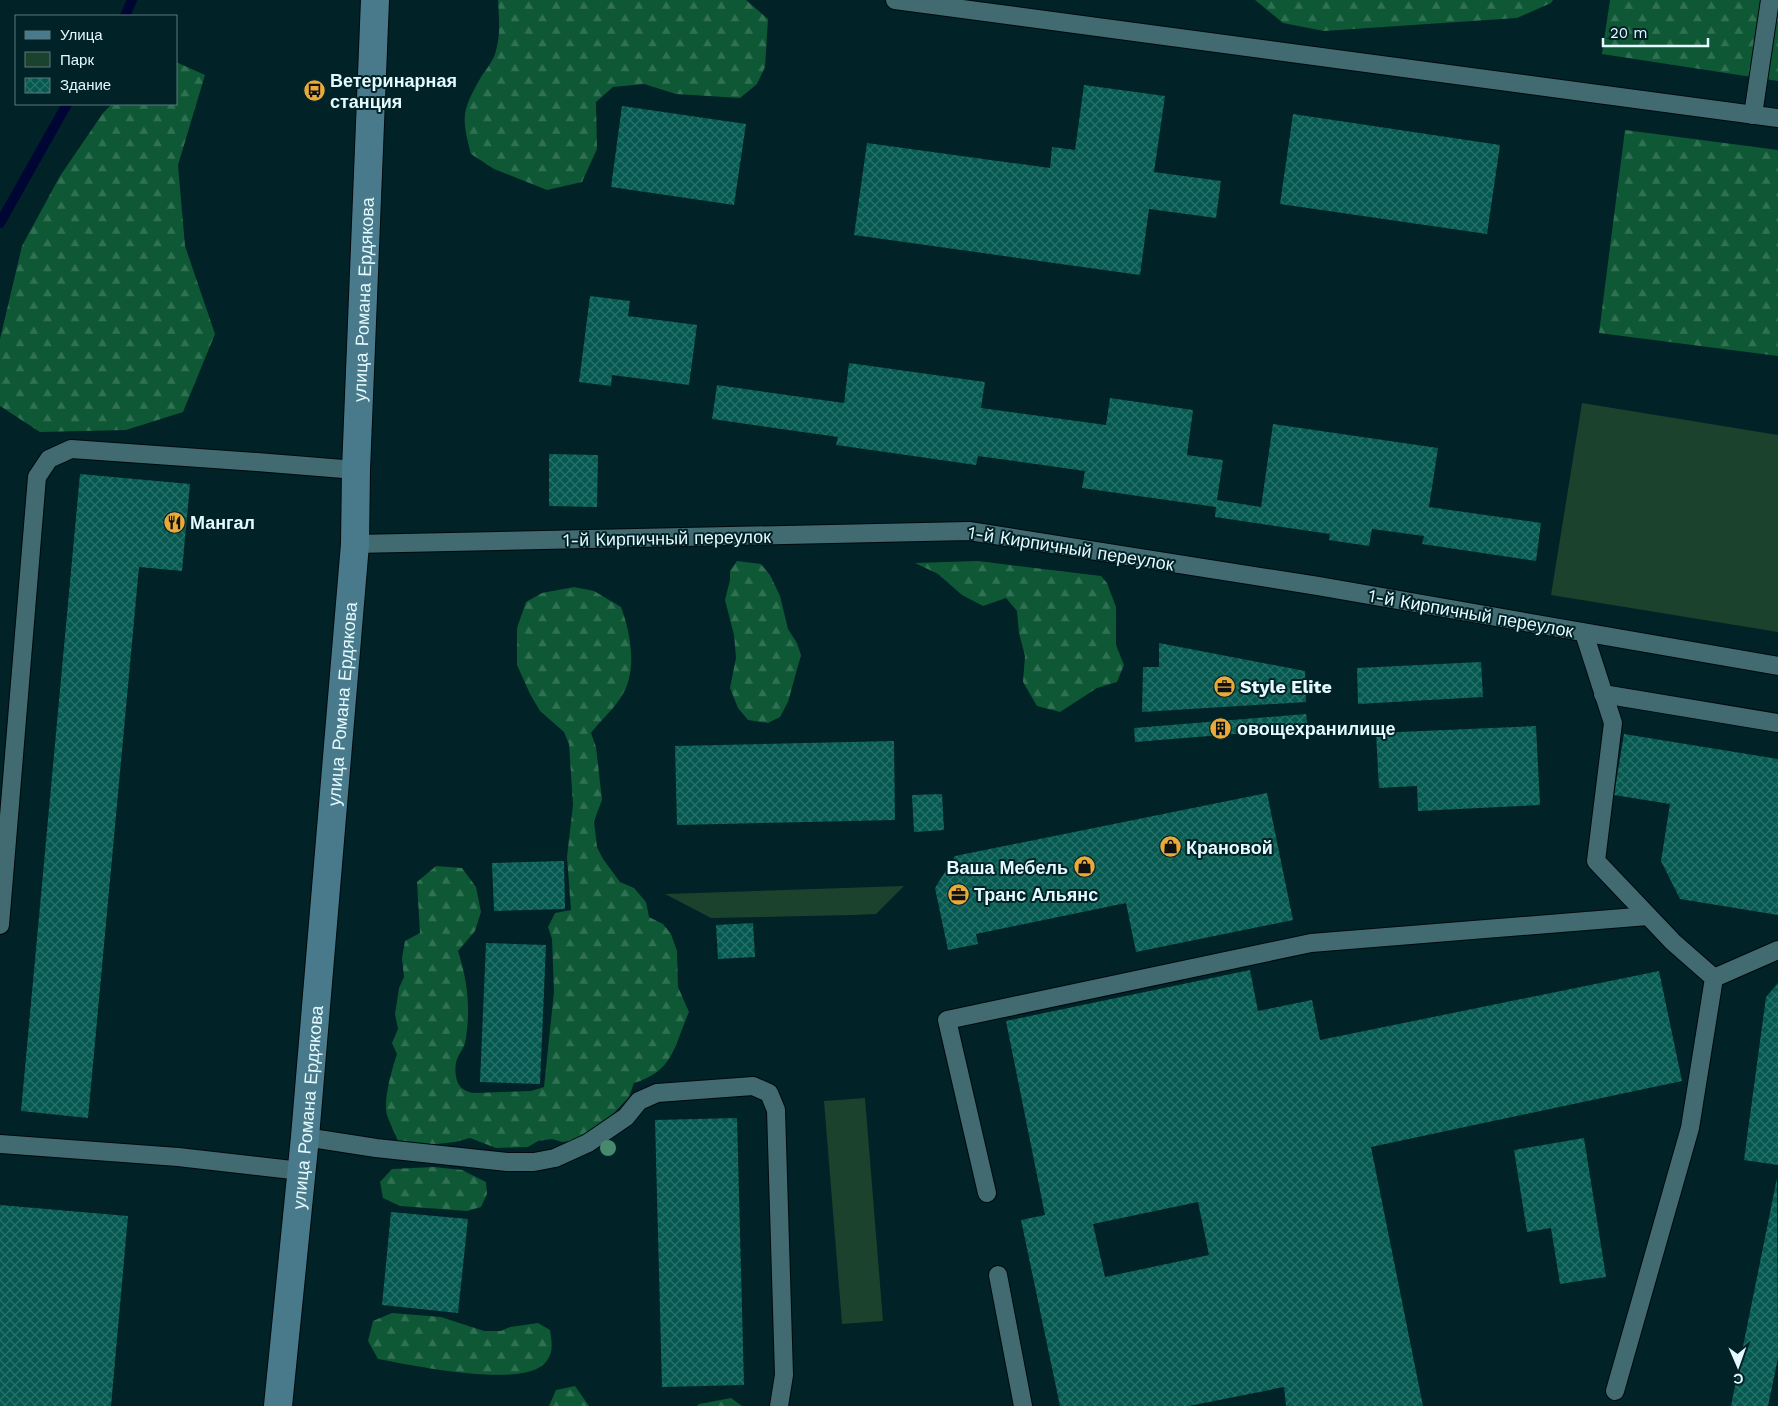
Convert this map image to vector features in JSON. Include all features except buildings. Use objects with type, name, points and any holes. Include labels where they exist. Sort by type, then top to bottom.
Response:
[{"type":"street","name":"улица Романа Ердякова","points":[[278,1406],[305,1137],[356,544],[356,470],[375,0]]},
{"type":"lane","points":[[895,0],[1778,118]]},
{"type":"lane","points":[[1754,115],[1770,0]]},
{"type":"lane","points":[[0,925],[37,477],[49,459],[71,449],[356,470]]},
{"type":"lane","name":"1-й Кирпичный переулок","points":[[356,544],[969,531],[1318,586],[1778,666]]},
{"type":"lane","points":[[1584,633],[1612,723],[1596,861],[1673,942],[1714,978]]},
{"type":"lane","points":[[1603,694],[1778,723]]},
{"type":"lane","points":[[988,1193],[947,1020],[1311,943],[1648,916]]},
{"type":"lane","points":[[1714,978],[1778,950]]},
{"type":"lane","points":[[1615,1390],[1690,1128],[1714,978]]},
{"type":"lane","points":[[305,1137],[376,1148],[507,1162],[534,1162],[555,1158],[588,1142],[626,1117],[639,1101],[657,1093],[753,1086],[770,1093],[776,1110],[784,1355],[784,1375],[779,1406]]},
{"type":"lane","points":[[0,1144],[178,1157],[301,1171]]},
{"type":"lane","points":[[998,1276],[1023,1406]]},
{"type":"green space","points":[[498,0],[746,0],[768,19],[765,67],[757,84],[740,98],[676,94],[644,84],[613,87],[596,102],[597,149],[582,182],[547,190],[494,169],[471,154],[466,131],[465,114],[470,98],[495,54],[499,34]]},
{"type":"green space","points":[[1255,0],[1553,0],[1551,3],[1517,18],[1324,31],[1283,23]]},
{"type":"green space","points":[[1610,0],[1778,0],[1778,81],[1602,54]]},
{"type":"green space","points":[[178,63],[205,75],[178,165],[185,246],[215,334],[183,412],[126,430],[40,432],[0,406],[0,339],[22,246],[60,176],[103,113],[111,105],[178,105]]},
{"type":"green space","points":[[1625,130],[1778,150],[1778,356],[1599,333]]},
{"type":"green space","points":[[1582,403],[1778,435],[1778,632],[1551,595]]},
{"type":"green space","points":[[737,561],[761,564],[770,575],[780,596],[788,629],[797,643],[801,655],[788,702],[780,717],[768,723],[748,720],[738,708],[730,688],[736,658],[734,635],[725,600],[730,580],[730,571]]},
{"type":"green space","points":[[978,561],[1101,576],[1107,583],[1116,607],[1116,645],[1124,665],[1117,682],[1097,688],[1060,712],[1037,706],[1023,682],[1025,656],[1019,633],[1017,611],[1006,598],[983,606],[962,595],[938,574],[915,563]]},
{"type":"green space","points":[[574,587],[594,591],[621,607],[630,641],[631,665],[626,687],[621,697],[591,733],[596,747],[602,800],[594,821],[597,847],[603,859],[620,882],[634,888],[646,902],[649,917],[663,924],[671,934],[677,951],[678,987],[689,1012],[676,1046],[665,1064],[657,1072],[634,1083],[629,1097],[614,1113],[581,1140],[562,1142],[552,1139],[538,1141],[528,1147],[496,1148],[470,1138],[437,1144],[415,1144],[398,1141],[387,1115],[386,1101],[397,1054],[392,1043],[398,1029],[395,1014],[399,988],[404,977],[402,958],[405,941],[420,933],[417,882],[436,866],[462,868],[476,887],[481,912],[475,931],[458,951],[468,997],[465,1043],[456,1064],[459,1086],[464,1090],[474,1093],[531,1091],[544,1087],[554,992],[552,939],[548,927],[555,913],[571,910],[567,857],[573,805],[569,744],[564,732],[540,711],[517,665],[517,628],[526,602],[542,593]]},
{"type":"green space","points":[[904,886],[876,914],[854,915],[711,918],[665,894]]},
{"type":"green space","points":[[865,1098],[883,1321],[842,1324],[824,1101]]},
{"type":"green space","points":[[434,1167],[462,1170],[486,1182],[487,1194],[481,1207],[467,1211],[400,1206],[383,1198],[380,1182],[392,1169]]},
{"type":"green space","points":[[392,1313],[441,1317],[484,1331],[501,1331],[510,1327],[538,1323],[550,1330],[551,1352],[545,1363],[533,1371],[491,1375],[439,1370],[378,1359],[368,1341],[373,1321]]},
{"type":"green space","points":[[575,1386],[589,1406],[549,1406],[556,1390]]},
{"type":"green space","points":[[731,1398],[742,1406],[697,1406],[699,1404]]},
{"type":"waterway","points":[[125,15],[132,0]]},
{"type":"waterway","points":[[0,223],[66,105]]},
{"type":"place","name":"Ветеринарная станция","points":[[314,90]]},
{"type":"place","name":"Мангал","points":[[174,522]]},
{"type":"place","name":"Style Elite","points":[[1224,686]]},
{"type":"place","name":"овощехранилище","points":[[1221,728]]},
{"type":"place","name":"Крановой","points":[[1170,847]]},
{"type":"place","name":"Ваша Мебель","points":[[1084,867]]},
{"type":"place","name":"Транс Альянс","points":[[958,894]]}]
